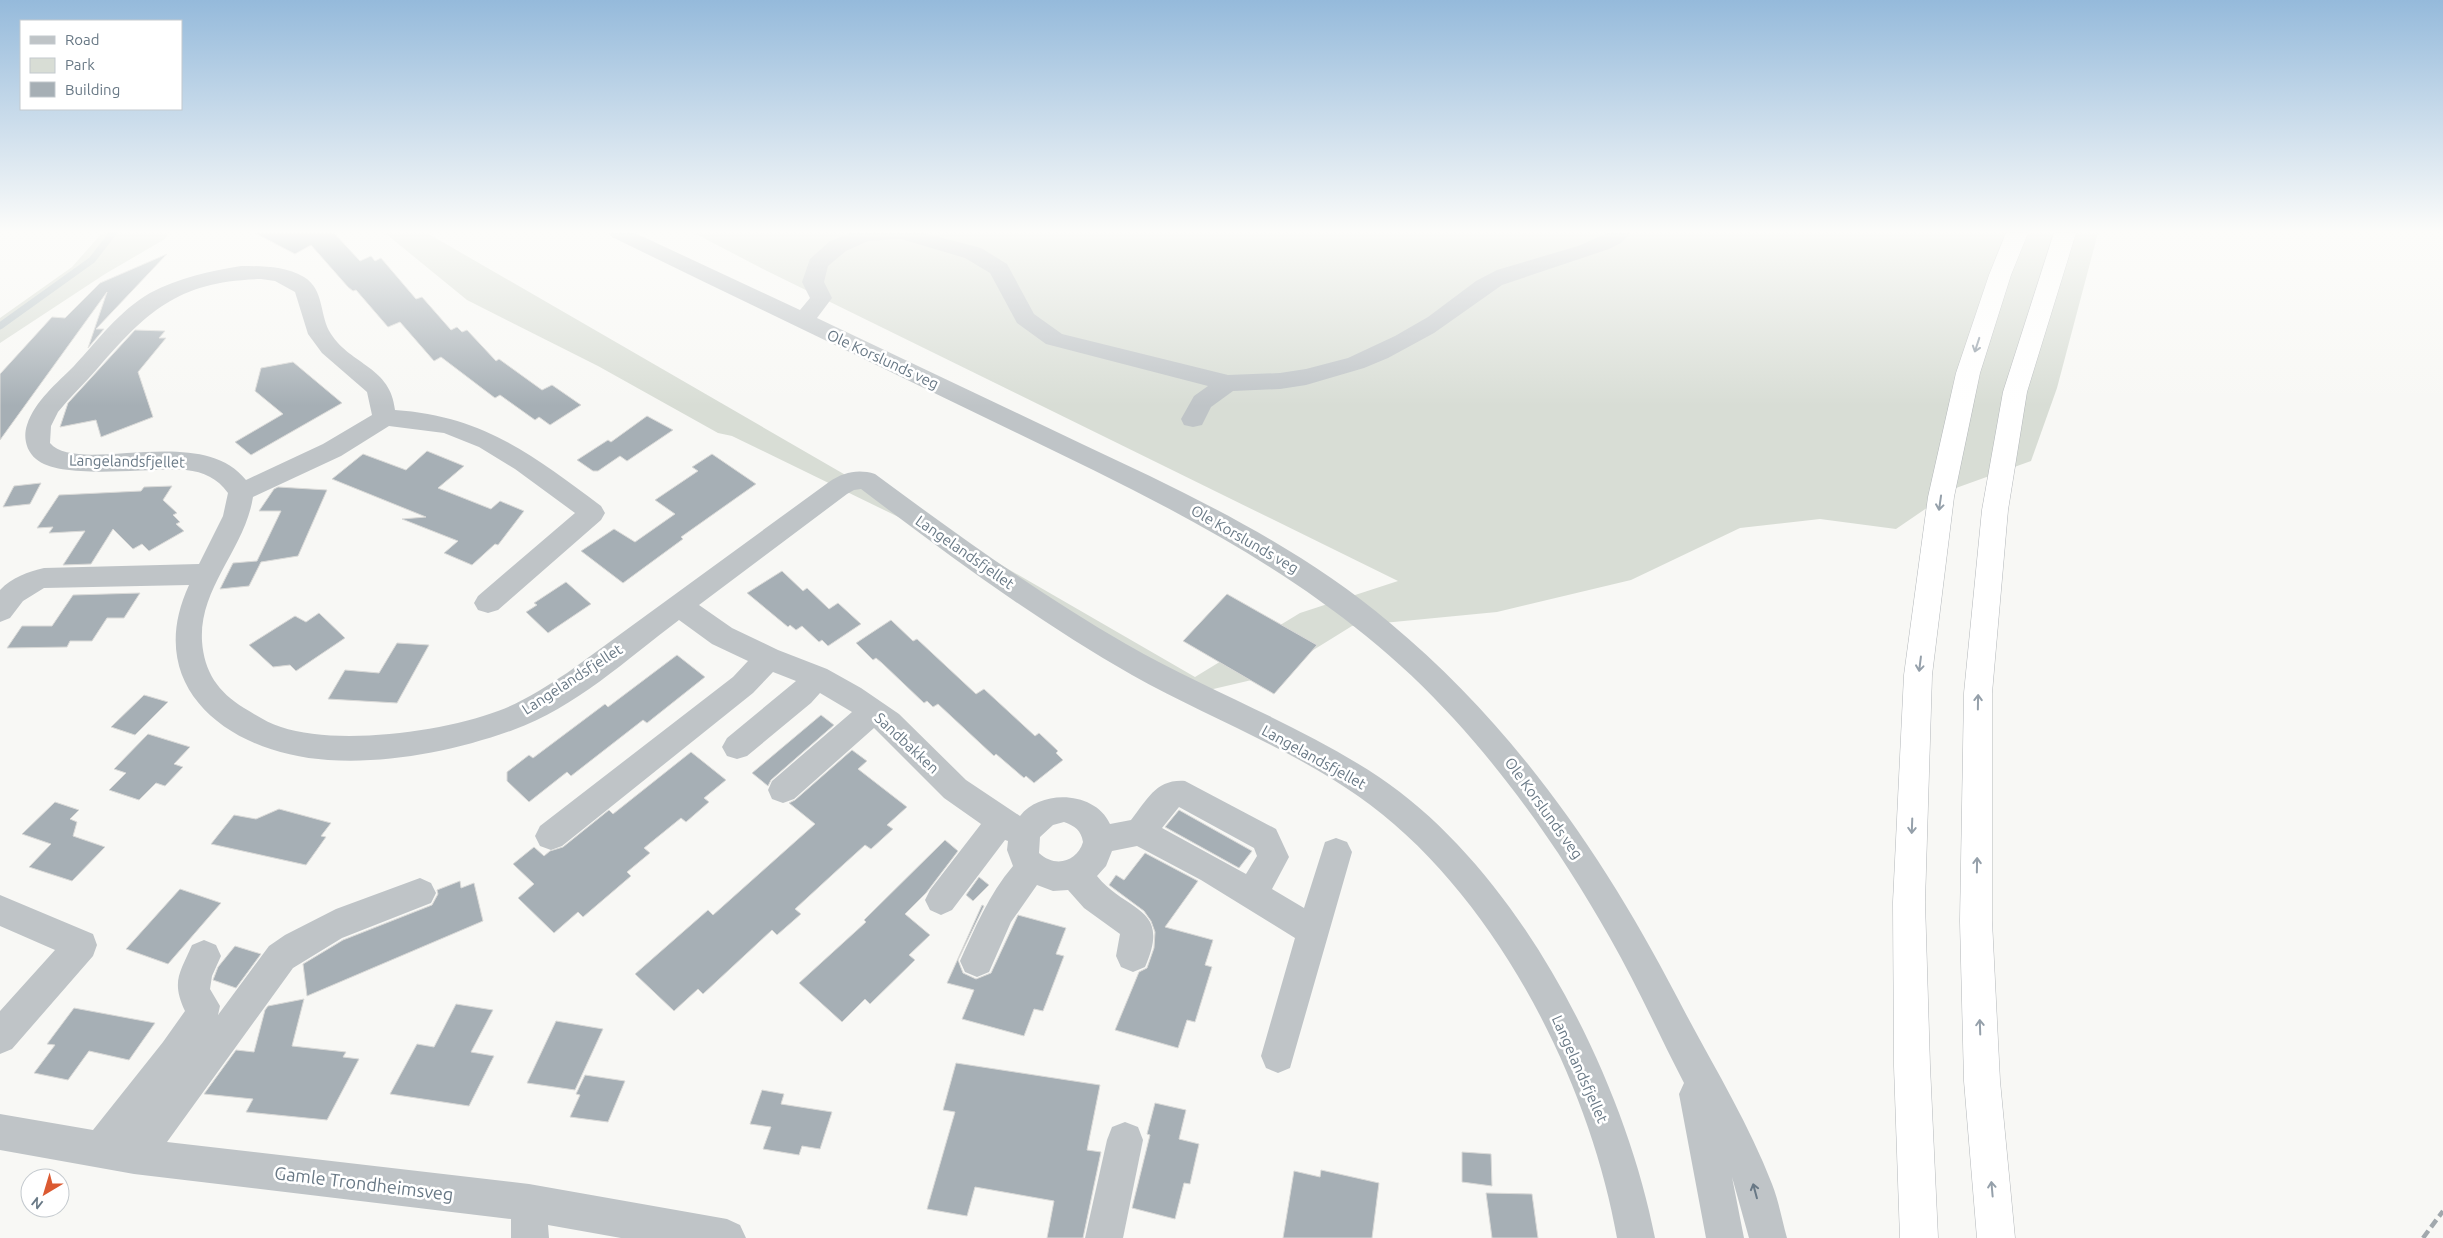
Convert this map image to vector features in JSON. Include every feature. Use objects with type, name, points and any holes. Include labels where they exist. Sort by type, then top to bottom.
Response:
[{"type":"highway","points":[[1919,1238],[1909,902],[1918,675],[1941,497],[1964,392],[1995,291]]},
{"type":"highway","points":[[1996,1238],[1982,1081],[1976,921],[1978,693],[1995,510],[2015,392],[2045,291]]},
{"type":"street","name":"Langelandsfjellet","points":[[175,291],[145,306],[128,320],[51,405],[40,421],[37,435],[39,447],[46,455],[62,460],[89,463],[157,460],[191,461],[214,467],[231,477],[240,492],[236,517],[191,613],[187,638],[191,665],[202,691],[226,712],[271,737],[307,746],[355,748],[409,744],[456,735],[507,720],[546,700],[590,670],[838,488],[850,481],[866,480],[1019,590],[1114,651],[1202,699],[1323,758],[1366,784],[1418,826],[1452,859],[1482,893],[1535,974],[1580,1064],[1613,1145],[1636,1238]]},
{"type":"street","name":"Langelandsfjellet","points":[[305,291],[309,297],[317,333],[333,352],[369,380],[381,395],[384,418]]},
{"type":"street","name":"Ole Korslunds veg","points":[[741,291],[1106,465],[1237,531],[1334,595],[1382,632],[1423,668],[1502,750],[1541,800],[1611,906],[1654,985],[1690,1060],[1752,1179],[1768,1238]]},
{"type":"street","points":[[803,320],[821,298],[817,291]]},
{"type":"street","points":[[1011,291],[1025,318],[1054,339],[1228,383],[1254,384],[1292,380],[1362,361],[1396,346],[1428,328],[1478,291]]},
{"type":"street","points":[[1193,419],[1202,402],[1228,383]]},
{"type":"street","points":[[240,492],[332,452],[384,418],[434,423],[481,439],[525,463],[592,513],[488,603]]},
{"type":"street","points":[[0,611],[14,591],[34,580],[57,577],[208,574]]},
{"type":"street","name":"Sandbakken","points":[[679,605],[722,636],[768,658],[817,677],[851,696],[889,723],[955,789],[1013,828]]},
{"type":"street","points":[[551,836],[744,685],[768,658]]},
{"type":"street","points":[[737,748],[801,695],[817,677]]},
{"type":"street","points":[[783,790],[873,711]]},
{"type":"street","points":[[1140,832],[1172,793],[1185,794],[1265,839],[1273,857],[1252,893]]},
{"type":"street","points":[[941,900],[1013,828],[1052,811],[1064,809],[1087,816],[1098,830],[1100,839],[1099,849],[1094,859],[1086,868],[1075,874],[1052,877],[1032,868],[1025,858],[1022,846],[1013,828]]},
{"type":"street","points":[[1100,839],[1140,832],[1252,893],[1313,930]]},
{"type":"street","points":[[1278,1056],[1336,852]]},
{"type":"street","points":[[977,961],[998,913],[1012,890],[1032,868]]},
{"type":"street","points":[[1075,874],[1095,898],[1137,927],[1133,956]]},
{"type":"street","points":[[134,1156],[281,957],[297,944],[329,928],[420,893]]},
{"type":"street","points":[[0,910],[81,945],[0,1037]]},
{"type":"street","points":[[100,1150],[167,1066],[202,1018],[203,1006],[195,1000],[191,988],[204,956]]},
{"type":"street","name":"Ole Korslunds veg","points":[[1690,1060],[1725,1238]]},
{"type":"street","name":"Gamle Trondheimsveg","points":[[0,1132],[529,1221],[727,1238]]},
{"type":"street","points":[[1104,1238],[1125,1140]]},
{"type":"green space","points":[[38,291],[79,291],[0,343],[0,318]]},
{"type":"green space","points":[[456,291],[527,291],[1195,677],[1300,613],[1398,581],[807,291],[2083,291],[2057,388],[2031,461],[1956,488],[1896,529],[1820,519],[1740,528],[1631,580],[1497,612],[1352,626],[1273,675],[1192,694],[956,545],[732,436],[718,433],[598,366],[467,300]]},
{"type":"building","points":[[92,291],[132,291],[96,329],[104,329],[88,348],[107,292],[0,440],[0,374],[52,317],[65,318]]},
{"type":"building","points":[[357,291],[409,291],[416,299],[422,297],[451,330],[457,327],[462,332],[467,330],[496,361],[499,359],[542,390],[552,385],[581,405],[550,425],[539,417],[535,420],[500,395],[495,398],[441,357],[434,361],[400,322],[388,327]]},
{"type":"building","points":[[135,330],[165,331],[159,338],[166,338],[138,372],[153,417],[101,437],[96,420],[60,427],[68,403]]},
{"type":"building","points":[[293,362],[342,403],[251,455],[235,442],[283,414],[255,391],[261,368]]},
{"type":"building","points":[[647,416],[673,430],[627,461],[620,456],[598,471],[593,471],[577,460],[608,440],[611,442]]},
{"type":"building","points":[[427,451],[464,466],[438,488],[491,509],[500,501],[524,511],[498,545],[495,544],[472,565],[444,553],[458,541],[402,519],[426,517],[332,479],[363,454],[406,470]]},
{"type":"building","points":[[712,454],[756,484],[681,537],[683,539],[623,583],[581,551],[614,529],[635,542],[675,514],[655,500],[698,471],[692,467]]},
{"type":"building","points":[[41,483],[30,504],[3,507],[14,486]]},
{"type":"building","points":[[172,486],[163,500],[177,513],[173,515],[180,522],[176,524],[184,531],[149,551],[142,544],[133,549],[113,529],[91,564],[63,565],[85,531],[49,533],[53,527],[37,528],[59,495],[141,491],[144,487]]},
{"type":"building","points":[[278,487],[327,490],[298,556],[261,562],[249,586],[220,589],[233,563],[257,561],[281,511],[259,511],[274,489]]},
{"type":"building","points":[[782,571],[803,591],[807,588],[829,609],[838,603],[861,624],[828,646],[822,640],[819,642],[802,626],[796,630],[790,625],[788,627],[747,593]]},
{"type":"building","points":[[566,582],[591,604],[548,633],[526,612],[537,605],[534,603]]},
{"type":"building","points":[[140,593],[124,618],[107,618],[92,641],[70,641],[67,647],[7,648],[22,626],[52,626],[73,595]]},
{"type":"building","points":[[1227,594],[1317,645],[1274,694],[1183,641]]},
{"type":"building","points":[[319,613],[345,638],[296,671],[290,665],[273,667],[249,645],[295,616],[306,622]]},
{"type":"building","points":[[891,620],[913,641],[917,639],[976,694],[984,689],[1035,736],[1039,733],[1058,751],[1056,753],[1063,760],[1034,783],[1026,776],[1024,778],[996,754],[994,756],[938,704],[933,707],[927,701],[924,703],[882,663],[876,658],[873,660],[856,643]]},
{"type":"building","points":[[397,643],[429,645],[397,703],[328,699],[345,670],[379,673]]},
{"type":"building","points":[[677,655],[705,677],[647,723],[643,720],[571,776],[567,772],[529,802],[507,781],[507,772],[529,755],[533,758],[605,704],[608,707]]},
{"type":"building","points":[[144,695],[168,702],[135,735],[111,727]]},
{"type":"building","points":[[821,715],[834,725],[771,780],[768,786],[752,773]]},
{"type":"building","points":[[148,734],[190,747],[174,764],[183,767],[165,786],[156,783],[139,800],[109,790],[126,773],[114,769]]},
{"type":"building","points":[[852,750],[867,761],[858,769],[907,807],[887,825],[893,829],[871,849],[865,845],[844,864],[795,909],[801,914],[777,935],[772,930],[703,994],[698,989],[674,1011],[635,974],[708,910],[713,915],[815,824],[789,803],[795,800]]},
{"type":"building","points":[[691,752],[726,780],[704,798],[709,802],[686,822],[681,818],[644,848],[650,853],[627,872],[631,876],[583,917],[578,912],[554,933],[518,898],[534,884],[513,864],[534,847],[544,856],[550,851],[563,847],[609,810],[613,814]]},
{"type":"building","points":[[55,802],[79,810],[70,819],[77,822],[73,836],[105,847],[72,881],[29,867],[51,844],[22,834]]},
{"type":"building","points":[[279,809],[331,823],[321,836],[326,837],[306,865],[211,844],[234,815],[256,819]]},
{"type":"building","points":[[1179,810],[1252,851],[1239,868],[1165,827]]},
{"type":"building","points":[[945,840],[958,851],[926,893],[905,914],[930,935],[909,955],[915,960],[870,1004],[865,999],[842,1022],[799,983],[866,922],[864,920]]},
{"type":"building","points":[[1145,853],[1198,881],[1165,927],[1213,940],[1205,965],[1212,967],[1195,1022],[1187,1020],[1178,1048],[1115,1030],[1139,972],[1147,968],[1154,948],[1155,932],[1151,921],[1144,911],[1109,885],[1116,875],[1124,880]]},
{"type":"building","points":[[979,877],[989,885],[973,901],[966,895]]},
{"type":"building","points":[[460,881],[461,888],[474,883],[483,921],[307,996],[303,964],[343,940],[432,905],[438,894],[437,890]]},
{"type":"building","points":[[180,889],[221,903],[168,964],[126,949]]},
{"type":"building","points":[[982,905],[984,906],[958,960],[963,973],[976,979],[991,973],[1018,915],[1066,928],[1056,954],[1064,956],[1043,1011],[1034,1009],[1024,1036],[962,1019],[974,990],[947,983]]},
{"type":"building","points":[[235,946],[261,954],[236,988],[213,980],[218,967]]},
{"type":"building","points":[[304,999],[292,1046],[346,1052],[343,1057],[359,1059],[327,1120],[246,1112],[253,1099],[204,1094],[236,1050],[254,1052],[265,1010],[268,1006]]},
{"type":"building","points":[[456,1004],[493,1010],[471,1052],[494,1056],[469,1106],[390,1094],[417,1044],[434,1047]]},
{"type":"building","points":[[74,1008],[155,1023],[129,1060],[89,1051],[68,1080],[34,1073],[55,1045],[47,1044]]},
{"type":"building","points":[[556,1021],[603,1029],[575,1090],[527,1083]]},
{"type":"building","points":[[956,1063],[1100,1085],[1087,1150],[1101,1152],[1083,1238],[1047,1238],[1054,1201],[975,1187],[967,1216],[927,1209],[955,1112],[943,1110]]},
{"type":"building","points":[[585,1075],[625,1081],[608,1122],[570,1117],[580,1095],[576,1094]]},
{"type":"building","points":[[762,1090],[784,1094],[781,1104],[832,1112],[820,1149],[802,1146],[799,1155],[763,1149],[771,1127],[750,1124]]},
{"type":"building","points":[[1155,1103],[1186,1110],[1179,1139],[1199,1144],[1190,1184],[1184,1183],[1175,1219],[1132,1208],[1150,1135],[1147,1134]]},
{"type":"building","points":[[1462,1152],[1491,1154],[1492,1186],[1462,1182]]},
{"type":"building","points":[[1321,1170],[1379,1183],[1372,1238],[1283,1238],[1294,1171],[1320,1177]]},
{"type":"building","points":[[1486,1193],[1532,1194],[1538,1238],[1492,1238]]},
{"type":"waterway","points":[[0,326],[49,291]]},
{"type":"railway","points":[[2423,1238],[2443,1211]]}]
